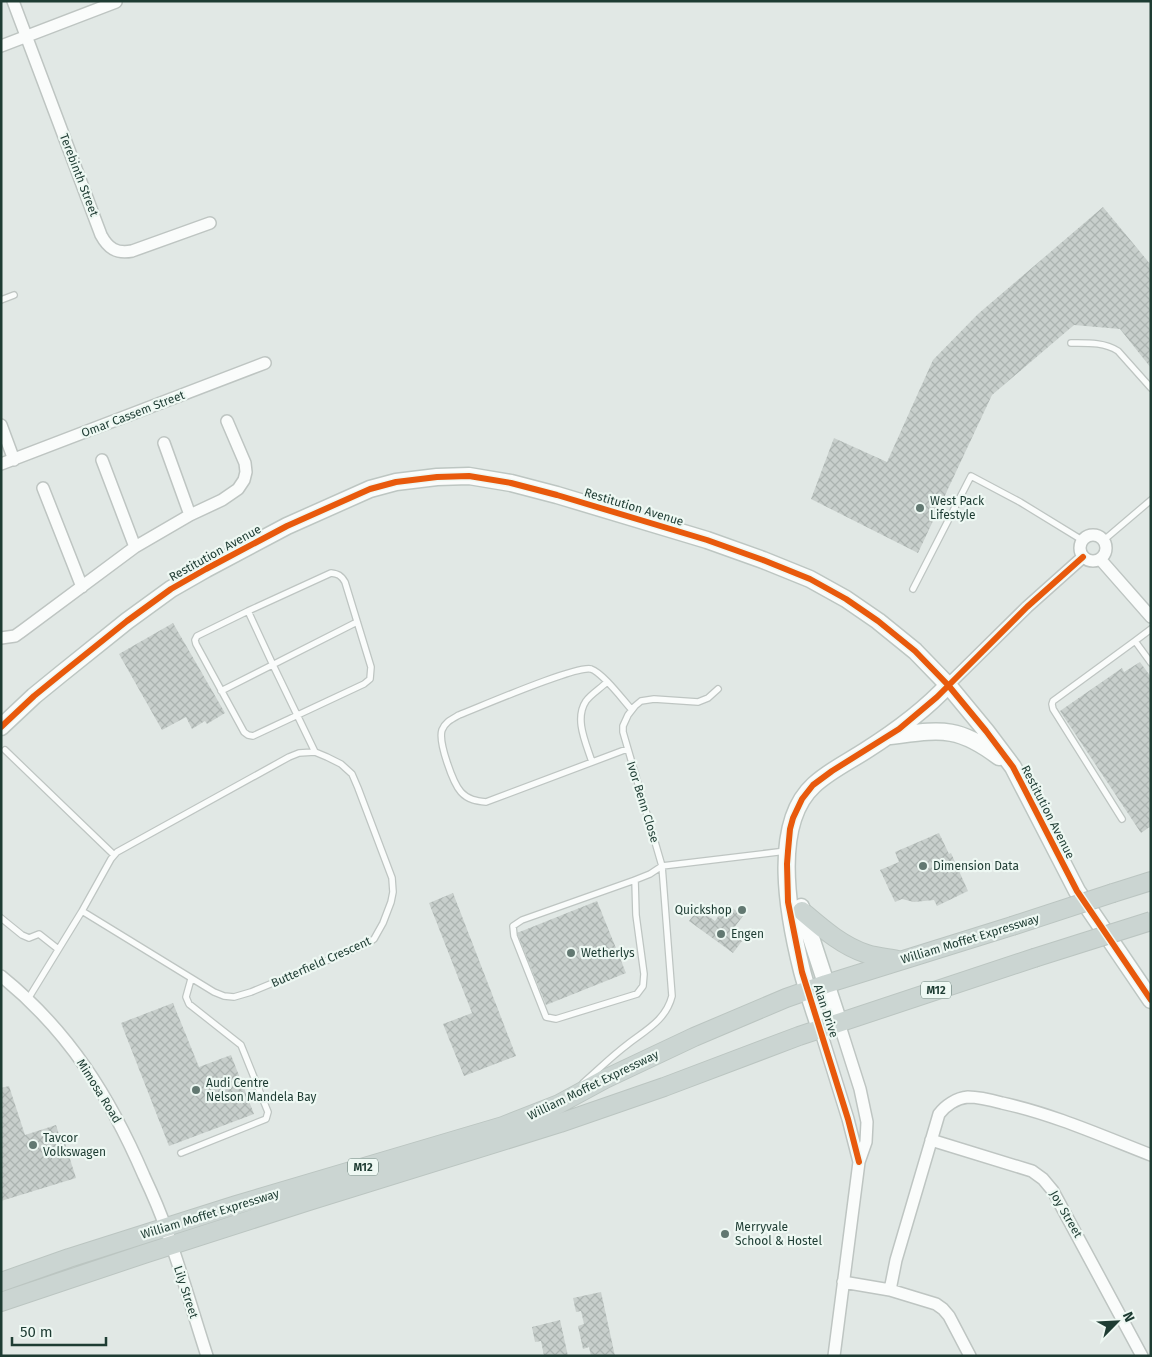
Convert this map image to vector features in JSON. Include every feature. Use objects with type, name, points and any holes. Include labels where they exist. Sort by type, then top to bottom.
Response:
[{"type":"main road","name":"William Moffet Expressway","points":[[1,1282],[69,1258],[298,1186],[503,1126],[559,1104],[605,1079],[686,1040],[745,1014],[808,990],[1151,881]]},
{"type":"main road","points":[[802,911],[820,927],[852,948],[867,954],[901,960]]},
{"type":"main road","name":"William Moffet Expressway","points":[[1,1302],[399,1172],[560,1123],[820,1029],[1034,958],[1151,922]]},
{"type":"street","name":"Terebinth Street","points":[[13,1],[101,235],[110,247],[120,252],[132,251],[210,223]]},
{"type":"street","points":[[1,46],[116,2]]},
{"type":"street","name":"Omar Cassem Street","points":[[1,464],[265,363]]},
{"type":"street","points":[[1,638],[15,636],[135,547],[190,515],[222,500],[238,489],[244,480],[246,464],[227,421]]},
{"type":"street","points":[[1,425],[14,460]]},
{"type":"street","points":[[164,443],[190,515]]},
{"type":"street","points":[[102,460],[135,547]]},
{"type":"street","name":"Restitution Avenue","points":[[1,727],[34,696],[171,589],[206,568],[287,526],[370,489],[396,482],[437,477],[469,476],[511,483],[707,540],[763,560],[810,579],[846,599],[878,621],[915,651],[948,684],[1013,767],[1077,891],[1151,1000]]},
{"type":"street","points":[[43,488],[82,587]]},
{"type":"street","points":[[1090,534],[1099,536],[1104,540],[1106,551],[1100,559],[1091,561],[1083,557],[1079,548],[1082,540],[1090,534]]},
{"type":"street","points":[[787,857],[793,818],[802,799],[813,785],[900,729],[937,697],[1027,606],[1083,557]]},
{"type":"street","points":[[1100,559],[1151,617]]},
{"type":"street","points":[[888,736],[934,731],[953,733],[967,737],[984,746],[1013,767]]},
{"type":"street","name":"Alan Drive","points":[[787,857],[802,911],[860,1089],[867,1122],[866,1142],[859,1162],[834,1356]]},
{"type":"street","name":"Alan Drive","points":[[787,857],[788,902],[802,972],[848,1119],[859,1162]]},
{"type":"street","name":"Mimosa Road","points":[[1,976],[28,999],[53,1026],[91,1074],[127,1137],[166,1228]]},
{"type":"street","points":[[890,1290],[896,1260],[939,1114],[952,1102],[966,1097],[983,1098],[1027,1108],[1151,1155]]},
{"type":"street","name":"Joy Street","points":[[931,1140],[1032,1171],[1053,1190],[1142,1356]]},
{"type":"street","name":"Lily Street","points":[[166,1228],[207,1356]]},
{"type":"street","points":[[843,1282],[890,1290],[936,1304],[943,1309],[955,1326],[970,1356]]},
{"type":"lane","points":[[1,300],[14,295]]},
{"type":"lane","points":[[1071,343],[1100,344],[1113,348],[1118,351],[1151,388]]},
{"type":"lane","points":[[914,589],[971,476],[1020,502],[1082,540]]},
{"type":"lane","points":[[1104,540],[1151,500]]},
{"type":"lane","points":[[330,574],[342,576],[372,667],[370,679],[364,684],[253,736],[248,735],[244,732],[195,640],[196,636],[248,611],[324,576],[330,574]]},
{"type":"lane","points":[[28,999],[114,855],[128,845],[289,757],[299,753],[315,752],[248,611]]},
{"type":"lane","points":[[221,690],[357,622]]},
{"type":"lane","points":[[1122,819],[1053,709],[1052,704],[1151,629]]},
{"type":"lane","points":[[1135,641],[1151,663]]},
{"type":"lane","points":[[627,749],[486,802],[472,801],[461,792],[447,765],[442,746],[442,731],[449,720],[459,715],[566,673],[586,668],[593,670],[607,682],[632,710],[641,701],[646,700],[702,701],[713,695],[718,689]]},
{"type":"lane","points":[[592,762],[581,727],[582,713],[586,700],[607,682]]},
{"type":"lane","name":"Ivor Benn Close","points":[[559,1104],[628,1045],[654,1026],[667,1011],[672,996],[662,866],[622,732],[624,721],[632,710]]},
{"type":"lane","points":[[5,750],[114,855]]},
{"type":"lane","name":"Butterfield Crescent","points":[[82,910],[191,978],[224,996],[244,996],[367,944],[374,939],[391,902],[393,892],[392,878],[352,774],[341,764],[315,752]]},
{"type":"lane","points":[[635,880],[636,915],[644,974],[643,986],[637,994],[628,997],[556,1019],[546,1017],[514,936],[513,926],[522,920],[635,880],[650,874],[662,866],[787,857]]},
{"type":"lane","points":[[1,918],[22,935],[28,938],[39,934],[58,949]]},
{"type":"lane","points":[[182,1153],[266,1119],[268,1112],[241,1044],[189,1004],[186,997],[191,978]]},
{"type":"building","points":[[1103,207],[1151,265],[1151,368],[1120,329],[1074,325],[992,395],[918,553],[811,499],[834,438],[887,462],[933,360],[978,314]]},
{"type":"building","points":[[173,623],[225,713],[207,724],[205,721],[192,729],[186,717],[162,730],[119,654]]},
{"type":"building","points":[[1140,662],[1151,677],[1151,826],[1141,833],[1060,711],[1122,668],[1124,672]]},
{"type":"building","name":"Dimension Data","points":[[939,833],[949,854],[951,853],[968,891],[937,906],[934,900],[914,902],[902,899],[895,902],[880,870],[899,862],[895,852]]},
{"type":"building","points":[[453,893],[516,1056],[464,1076],[443,1024],[472,1013],[429,903]]},
{"type":"building","name":"Wetherlys","points":[[597,901],[626,973],[546,1005],[517,933]]},
{"type":"building","points":[[727,904],[743,916],[730,933],[742,941],[733,953],[689,921],[698,909],[715,921]]},
{"type":"building","name":"Audi Centre Nelson Mandela Bay","points":[[173,1003],[199,1067],[231,1055],[254,1114],[169,1146],[121,1023]]},
{"type":"building","name":"Tavcor Volkswagen","points":[[9,1086],[25,1135],[56,1125],[61,1141],[64,1140],[76,1178],[1,1201],[1,1088]]},
{"type":"building","points":[[601,1292],[615,1356],[591,1356],[589,1347],[583,1349],[578,1326],[584,1324],[581,1311],[576,1312],[573,1298]]},
{"type":"building","points":[[560,1320],[568,1356],[544,1356],[541,1341],[535,1342],[532,1327]]},
{"type":"cycle path","points":[[1,727],[61,674],[127,621],[171,589],[287,526],[370,489],[396,482],[437,477],[469,476],[511,483],[707,540],[763,560],[810,579],[846,599],[878,621],[915,651],[948,685],[1013,767],[1077,891],[1151,1000]]},
{"type":"cycle path","points":[[859,1162],[848,1119],[802,972],[788,902],[787,864],[790,829],[793,818],[802,799],[813,785],[899,729],[937,697],[1027,607],[1083,557]]},
{"type":"place","name":"West Pack Lifestyle","points":[[920,508]]},
{"type":"place","name":"Dimension Data","points":[[923,866]]},
{"type":"place","name":"Quickshop","points":[[742,910]]},
{"type":"place","name":"Engen","points":[[721,934]]},
{"type":"place","name":"Wetherlys","points":[[571,953]]},
{"type":"place","name":"Audi Centre Nelson Mandela Bay","points":[[196,1090]]},
{"type":"place","name":"Tavcor Volkswagen","points":[[33,1145]]},
{"type":"place","name":"Merryvale School & Hostel","points":[[725,1234]]}]
